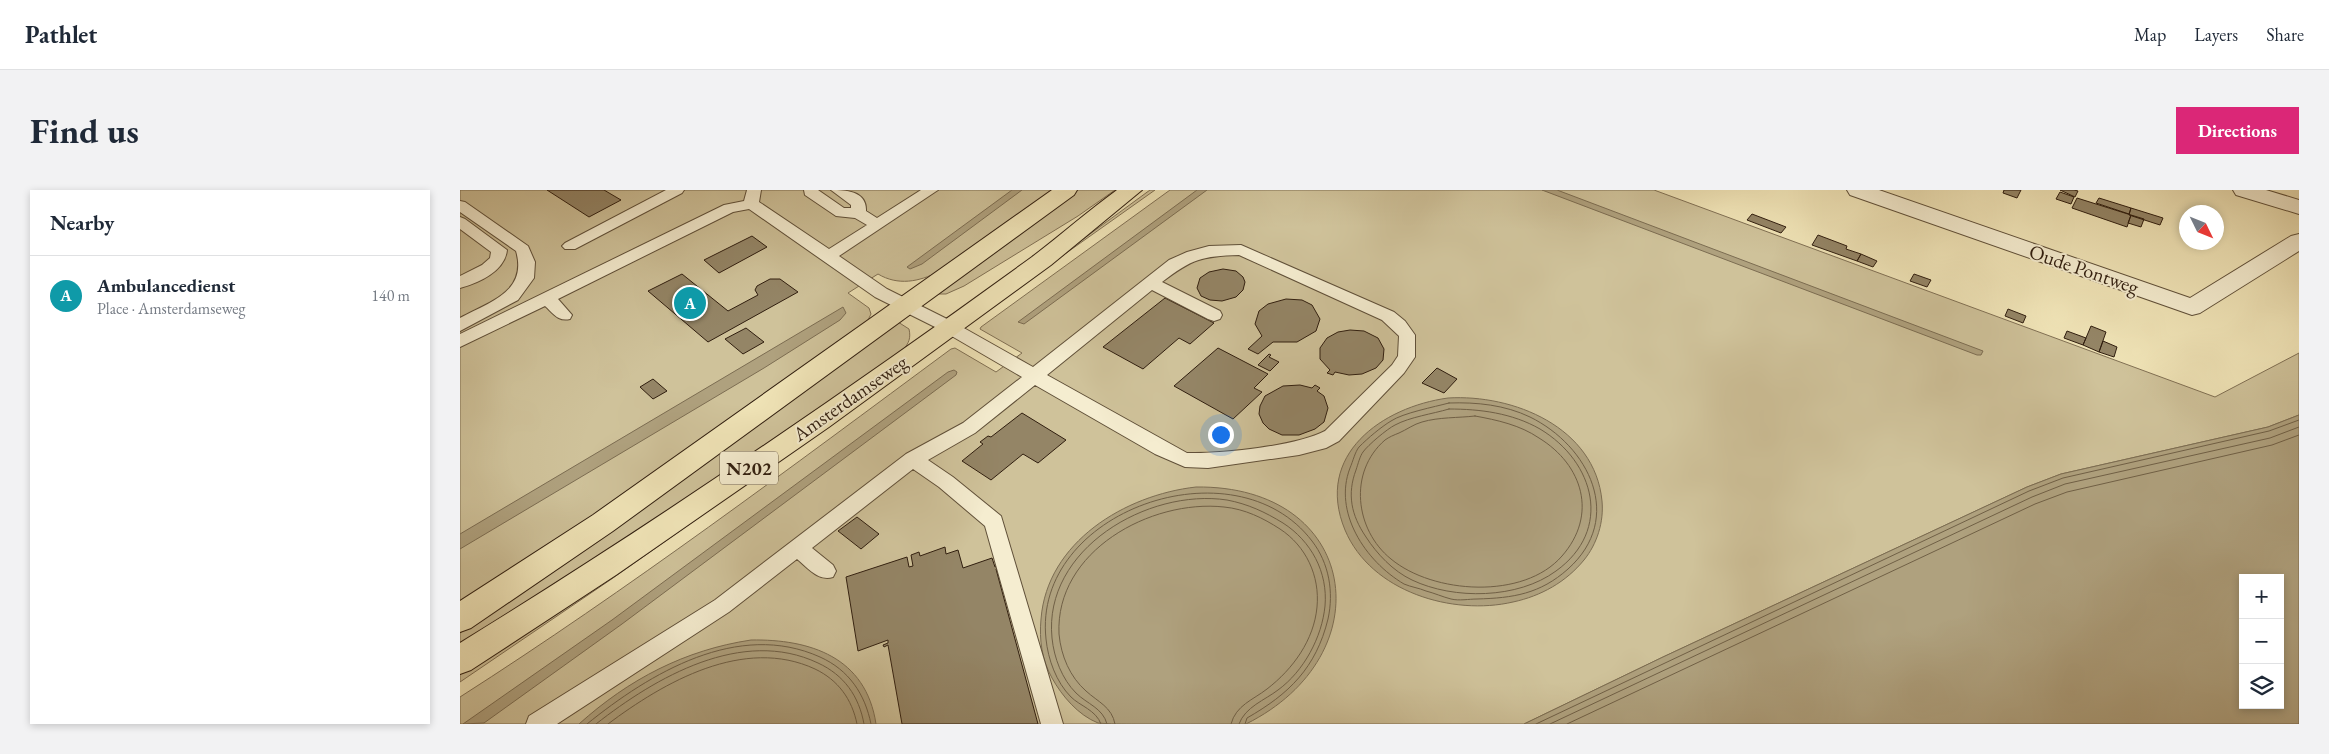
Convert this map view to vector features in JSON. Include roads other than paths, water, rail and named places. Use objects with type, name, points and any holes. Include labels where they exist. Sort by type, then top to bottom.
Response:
[{"type":"main road","name":"Amsterdamseweg","points":[[460,618],[603,523],[1066,190]]},
{"type":"main road","name":"Amsterdamseweg","points":[[460,660],[659,531],[949,327],[1032,267],[1131,190]]},
{"type":"street","name":"Oude Pontweg","points":[[1858,190],[2192,307],[2299,241]]},
{"type":"street","points":[[2244,190],[2299,207]]},
{"type":"lane","points":[[570,246],[677,190]]},
{"type":"lane","points":[[811,190],[810,192],[841,213],[858,213],[877,225]]},
{"type":"lane","points":[[838,190],[859,203],[858,213]]},
{"type":"lane","points":[[829,256],[931,190]]},
{"type":"lane","points":[[460,340],[752,197],[758,207],[864,282],[906,306],[949,327],[1033,377],[1162,450],[1185,460],[1208,461],[1299,448],[1319,443],[1332,436],[1398,369],[1406,357],[1407,335],[1388,316],[1241,250],[1209,250],[1193,255],[1175,264],[1151,283],[1033,377],[969,428],[913,459],[722,606],[537,724]]},
{"type":"lane","points":[[460,204],[523,249],[527,262],[526,278],[512,296],[460,325]]},
{"type":"lane","points":[[460,222],[498,250],[498,260],[488,269],[460,283]]},
{"type":"lane","points":[[1151,283],[1214,314]]},
{"type":"lane","points":[[547,298],[564,315]]},
{"type":"lane","points":[[913,459],[946,482],[994,522],[1052,724]]},
{"type":"lane","points":[[798,548],[826,570]]},
{"type":"water","points":[[1012,190],[1022,190],[922,264],[910,269],[907,267]]},
{"type":"water","points":[[1197,190],[1207,190],[1024,324],[1018,322]]},
{"type":"water","points":[[1542,190],[1557,190],[1983,351],[1981,355],[1977,355]]},
{"type":"water","points":[[843,307],[846,313],[840,320],[764,368],[460,549],[460,534]]},
{"type":"water","points":[[954,370],[957,372],[956,375],[622,624],[484,723],[463,724],[612,620],[948,372]]},
{"type":"water","points":[[1448,398],[1473,398],[1498,402],[1523,409],[1547,420],[1567,435],[1584,453],[1596,475],[1602,501],[1602,517],[1596,540],[1589,554],[1577,568],[1543,592],[1513,602],[1490,605],[1440,602],[1394,584],[1374,569],[1357,551],[1345,530],[1338,503],[1339,479],[1347,458],[1360,439],[1378,424],[1400,412],[1423,403]]},
{"type":"water","points":[[2299,415],[2299,724],[1524,724],[2027,487],[2061,474],[2268,427]]},
{"type":"water","points":[[1196,487],[1251,494],[1292,513],[1320,543],[1334,579],[1334,618],[1320,658],[1290,694],[1246,724],[1127,724],[1098,723],[1091,720],[1077,710],[1061,692],[1046,664],[1042,650],[1040,627],[1046,592],[1058,567],[1074,546],[1094,527],[1117,512],[1143,500],[1169,492]]},
{"type":"water","points":[[751,640],[794,643],[814,648],[832,656],[848,668],[861,682],[870,701],[876,724],[579,724],[618,693],[659,669],[703,651]]},
{"type":"place","name":"Ambulancedienst","points":[[690,303]]}]
